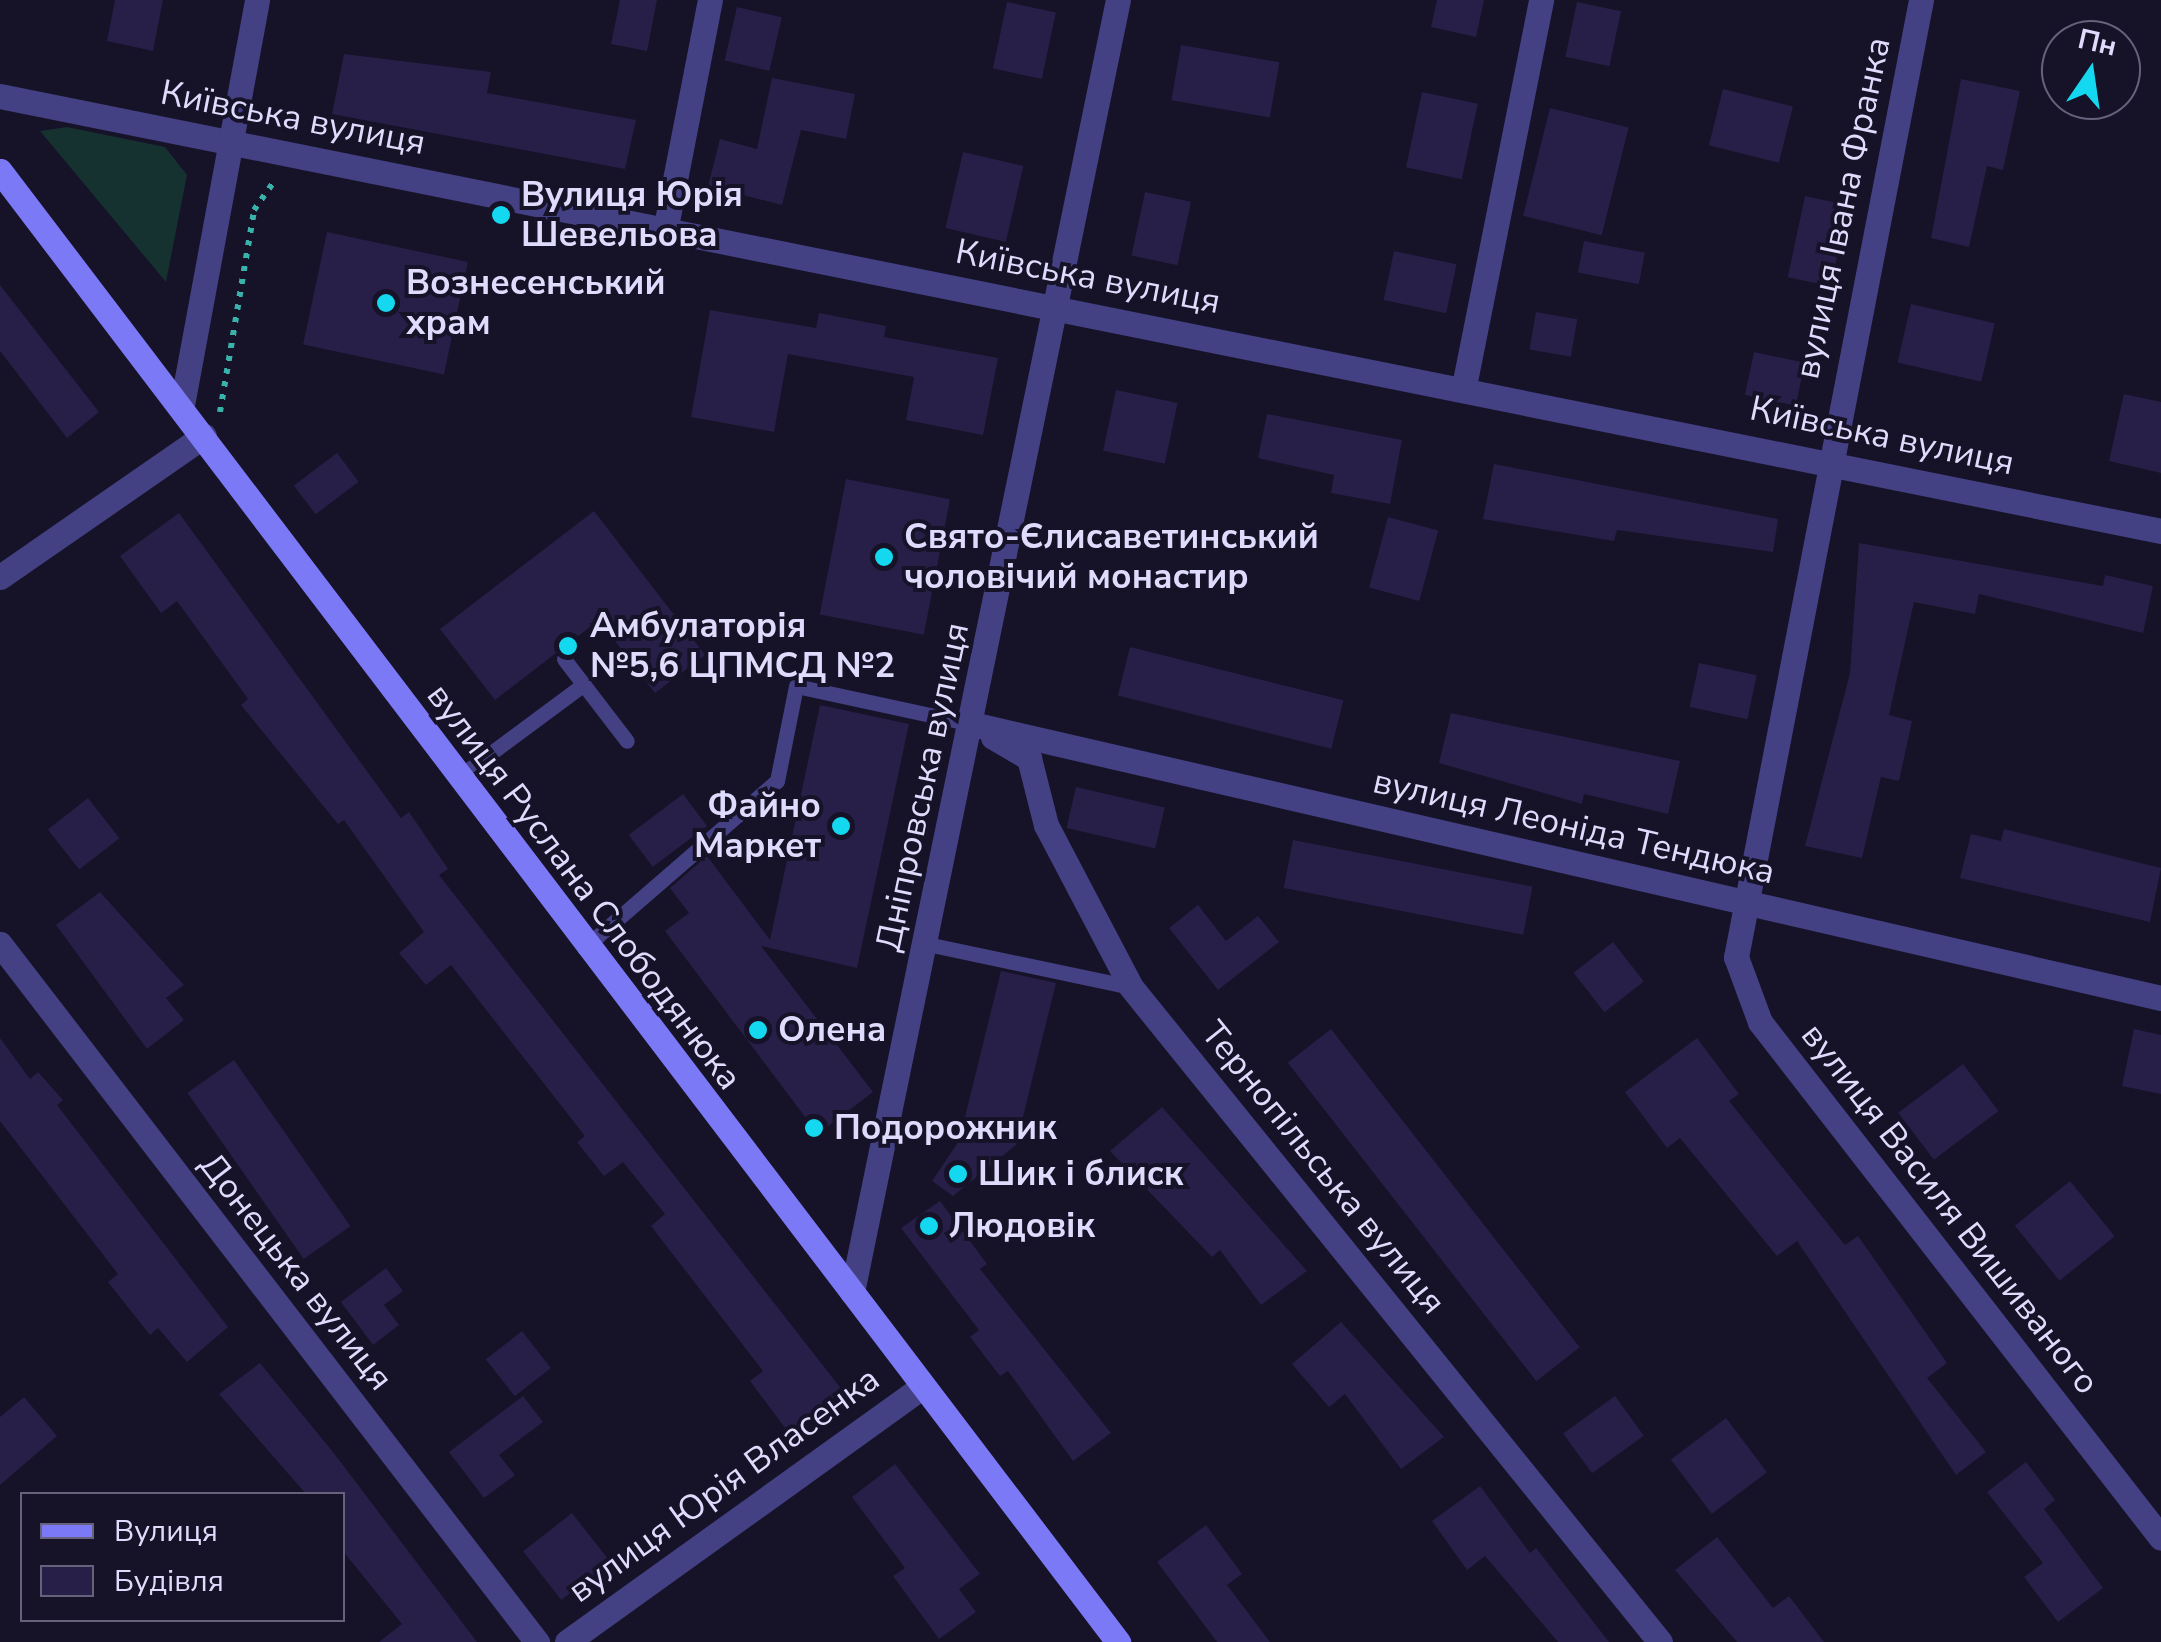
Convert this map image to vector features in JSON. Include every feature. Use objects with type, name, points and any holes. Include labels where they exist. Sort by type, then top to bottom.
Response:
[{"type":"main road","name":"вулиця Руслана Слободянюка","points":[[0,170],[182,405],[584,948],[1118,1642]]},
{"type":"street","points":[[182,405],[257,0]]},
{"type":"street","points":[[666,226],[710,0]]},
{"type":"street","name":"Дніпровська вулиця","points":[[852,1292],[927,944],[1118,0]]},
{"type":"street","points":[[1464,386],[1541,0]]},
{"type":"street","name":"вулиця Івана Франка","points":[[1748,903],[1922,0]]},
{"type":"street","name":"Київська вулиця","points":[[0,96],[1464,386],[2161,531]]},
{"type":"street","points":[[0,577],[204,436]]},
{"type":"street","name":"вулиця Леоніда Тендюка","points":[[972,724],[2161,998]]},
{"type":"street","name":"Тернопільська вулиця","points":[[972,724],[1029,758],[1046,825],[1131,987],[1660,1642]]},
{"type":"street","name":"вулиця Василя Вишиваного","points":[[1748,903],[1736,957],[1760,1022],[2161,1538]]},
{"type":"street","name":"Донецька вулиця","points":[[0,944],[537,1642]]},
{"type":"street","name":"вулиця Юрія Власенка","points":[[567,1642],[923,1386]]},
{"type":"lane","points":[[564,659],[628,741]]},
{"type":"lane","points":[[456,779],[584,684]]},
{"type":"lane","points":[[584,948],[777,781],[796,686],[972,724]]},
{"type":"lane","points":[[927,944],[1131,987]]},
{"type":"path","points":[[220,412],[254,210],[291,154]]},
{"type":"green space","points":[[67,127],[165,147],[187,175],[166,282],[40,131]]},
{"type":"building","points":[[115,0],[163,0],[153,51],[107,41]]},
{"type":"building","points":[[620,0],[657,0],[647,51],[611,44]]},
{"type":"building","points":[[1437,0],[1484,0],[1476,37],[1431,27]]},
{"type":"building","points":[[1007,2],[1056,12],[1042,79],[993,69]]},
{"type":"building","points":[[1577,2],[1621,11],[1609,66],[1565,57]]},
{"type":"building","points":[[737,7],[782,17],[769,71],[725,61]]},
{"type":"building","points":[[1181,45],[1279,62],[1270,118],[1171,100]]},
{"type":"building","points":[[344,54],[491,72],[487,93],[636,120],[625,169],[332,114]]},
{"type":"building","points":[[772,78],[855,94],[846,139],[801,130],[782,205],[708,186],[720,139],[757,149]]},
{"type":"building","points":[[1961,79],[2020,91],[2003,170],[1987,166],[1969,247],[1931,238]]},
{"type":"building","points":[[1723,89],[1793,106],[1779,163],[1709,145]]},
{"type":"building","points":[[1422,92],[1478,104],[1462,179],[1406,167]]},
{"type":"building","points":[[1550,108],[1629,128],[1602,235],[1523,216]]},
{"type":"building","points":[[963,152],[1023,166],[1006,242],[945,228]]},
{"type":"building","points":[[1145,192],[1191,202],[1177,265],[1131,256]]},
{"type":"building","points":[[1805,196],[1848,205],[1831,286],[1788,277]]},
{"type":"building","name":"Вознесенський храм","points":[[327,232],[468,262],[444,374],[303,344]]},
{"type":"building","points":[[1584,241],[1645,253],[1639,284],[1578,272]]},
{"type":"building","points":[[1394,251],[1457,264],[1446,313],[1384,300]]},
{"type":"building","points":[[0,285],[99,412],[67,438],[0,351]]},
{"type":"building","points":[[1911,304],[1995,323],[1981,382],[1898,362]]},
{"type":"building","points":[[710,310],[816,328],[819,313],[886,326],[884,337],[998,358],[983,435],[906,420],[914,377],[788,354],[774,432],[691,417]]},
{"type":"building","points":[[1536,312],[1577,319],[1571,357],[1529,349]]},
{"type":"building","points":[[1754,352],[1805,363],[1796,406],[1745,395]]},
{"type":"building","points":[[1116,390],[1178,403],[1165,464],[1103,451]]},
{"type":"building","points":[[2124,394],[2161,402],[2161,473],[2109,461]]},
{"type":"building","points":[[1267,414],[1402,440],[1390,504],[1331,493],[1334,475],[1258,458]]},
{"type":"building","points":[[337,453],[359,482],[316,514],[294,485]]},
{"type":"building","points":[[1494,464],[1778,519],[1773,552],[1617,530],[1614,541],[1483,519]]},
{"type":"building","name":"Свято-Єлисаветинський чоловічий монастир","points":[[846,479],[950,499],[924,635],[820,614]]},
{"type":"building","points":[[594,511],[705,655],[655,693],[599,620],[495,700],[440,629]]},
{"type":"building","points":[[179,513],[401,818],[409,812],[448,869],[439,875],[843,1391],[788,1432],[750,1381],[763,1371],[651,1226],[665,1214],[623,1162],[604,1176],[577,1142],[585,1136],[451,965],[426,985],[399,953],[424,932],[344,820],[338,824],[241,705],[248,699],[177,601],[161,613],[120,556]]},
{"type":"building","points":[[1388,517],[1438,530],[1419,601],[1369,588]]},
{"type":"building","points":[[1859,543],[2103,586],[2105,575],[2153,586],[2143,633],[1979,594],[1975,614],[1914,602],[1889,715],[1912,721],[1899,781],[1881,777],[1862,858],[1805,846],[1850,673]]},
{"type":"building","points":[[1130,647],[1343,700],[1331,749],[1118,696]]},
{"type":"building","points":[[1699,663],[1757,675],[1747,719],[1690,707]]},
{"type":"building","points":[[820,705],[909,724],[857,968],[761,946],[873,1092],[818,1134],[665,931],[689,913],[670,888],[707,856],[770,940]]},
{"type":"building","points":[[1451,713],[1680,761],[1668,814],[1584,794],[1582,804],[1439,763]]},
{"type":"building","points":[[1076,787],[1165,807],[1155,848],[1067,828]]},
{"type":"building","points":[[683,794],[707,826],[653,867],[629,835]]},
{"type":"building","points":[[88,798],[119,838],[79,870],[48,829]]},
{"type":"building","points":[[2004,829],[2161,868],[2150,922],[1960,878],[1971,834],[2001,841]]},
{"type":"building","points":[[1293,840],[1533,887],[1523,935],[1284,888]]},
{"type":"building","points":[[100,892],[184,985],[166,998],[184,1020],[147,1049],[56,925]]},
{"type":"building","points":[[1198,905],[1226,941],[1258,916],[1279,942],[1218,990],[1169,928]]},
{"type":"building","points":[[1613,942],[1644,981],[1604,1012],[1574,973]]},
{"type":"building","points":[[1001,971],[1056,983],[1016,1145],[953,1196],[932,1181],[959,1141]]},
{"type":"building","points":[[1331,1029],[1580,1347],[1536,1381],[1288,1063]]},
{"type":"building","points":[[2134,1029],[2161,1035],[2161,1094],[2122,1086]]},
{"type":"building","points":[[0,1038],[30,1079],[38,1072],[63,1100],[57,1105],[228,1327],[187,1362],[158,1328],[150,1335],[108,1282],[118,1274],[0,1121]]},
{"type":"building","points":[[1697,1038],[1739,1094],[1729,1101],[1845,1245],[1858,1236],[1947,1363],[1927,1378],[1986,1452],[1956,1475],[1797,1241],[1777,1256],[1680,1138],[1667,1148],[1625,1092]]},
{"type":"building","points":[[234,1060],[350,1226],[304,1259],[187,1093]]},
{"type":"building","points":[[1963,1064],[1999,1111],[1934,1160],[1898,1113]]},
{"type":"building","points":[[1162,1107],[1307,1271],[1261,1305],[1220,1250],[1212,1257],[1110,1151]]},
{"type":"building","points":[[2070,1181],[2115,1236],[2060,1281],[2015,1226]]},
{"type":"building","points":[[940,1201],[987,1264],[980,1269],[1111,1433],[1073,1461],[1008,1371],[1000,1376],[970,1337],[979,1330],[901,1228]]},
{"type":"building","points":[[386,1268],[403,1291],[384,1305],[399,1325],[373,1345],[341,1302]]},
{"type":"building","points":[[1341,1322],[1444,1437],[1401,1469],[1345,1394],[1329,1407],[1292,1364]]},
{"type":"building","points":[[522,1331],[551,1368],[515,1396],[486,1359]]},
{"type":"building","points":[[260,1363],[477,1642],[379,1642],[402,1624],[345,1554],[345,1492],[304,1492],[219,1394]]},
{"type":"building","points":[[523,1396],[543,1422],[499,1455],[515,1475],[484,1498],[449,1452]]},
{"type":"building","points":[[1615,1396],[1644,1436],[1592,1473],[1563,1434]]},
{"type":"building","points":[[24,1397],[57,1436],[0,1485],[0,1417]]},
{"type":"building","points":[[1726,1418],[1767,1472],[1712,1514],[1671,1460]]},
{"type":"building","points":[[2026,1462],[2055,1500],[2044,1509],[2103,1588],[2058,1622],[2024,1577],[2043,1563],[1987,1492]]},
{"type":"building","points":[[895,1464],[980,1574],[959,1589],[976,1612],[939,1639],[893,1576],[905,1568],[852,1497]]},
{"type":"building","points":[[1480,1486],[1530,1553],[1536,1548],[1609,1642],[1558,1642],[1485,1556],[1467,1570],[1432,1521]]},
{"type":"building","points":[[572,1513],[610,1562],[561,1600],[523,1551]]},
{"type":"building","points":[[1206,1525],[1242,1574],[1227,1585],[1270,1642],[1217,1642],[1157,1562]]},
{"type":"building","points":[[1717,1537],[1773,1608],[1789,1596],[1824,1642],[1737,1642],[1675,1570]]},
{"type":"place","name":"Вулиця Юрія Шевельова","points":[[501,215]]},
{"type":"place","name":"Вознесенський храм","points":[[386,303]]},
{"type":"place","name":"Свято-Єлисаветинський чоловічий монастир","points":[[884,557]]},
{"type":"place","name":"Амбулаторія №5,6 ЦПМСД №2","points":[[568,646]]},
{"type":"place","name":"Файно Маркет","points":[[841,826]]},
{"type":"place","name":"Олена","points":[[758,1030]]},
{"type":"place","name":"Подорожник","points":[[814,1128]]},
{"type":"place","name":"Шик і блиск","points":[[958,1174]]},
{"type":"place","name":"Людовік","points":[[929,1226]]}]
